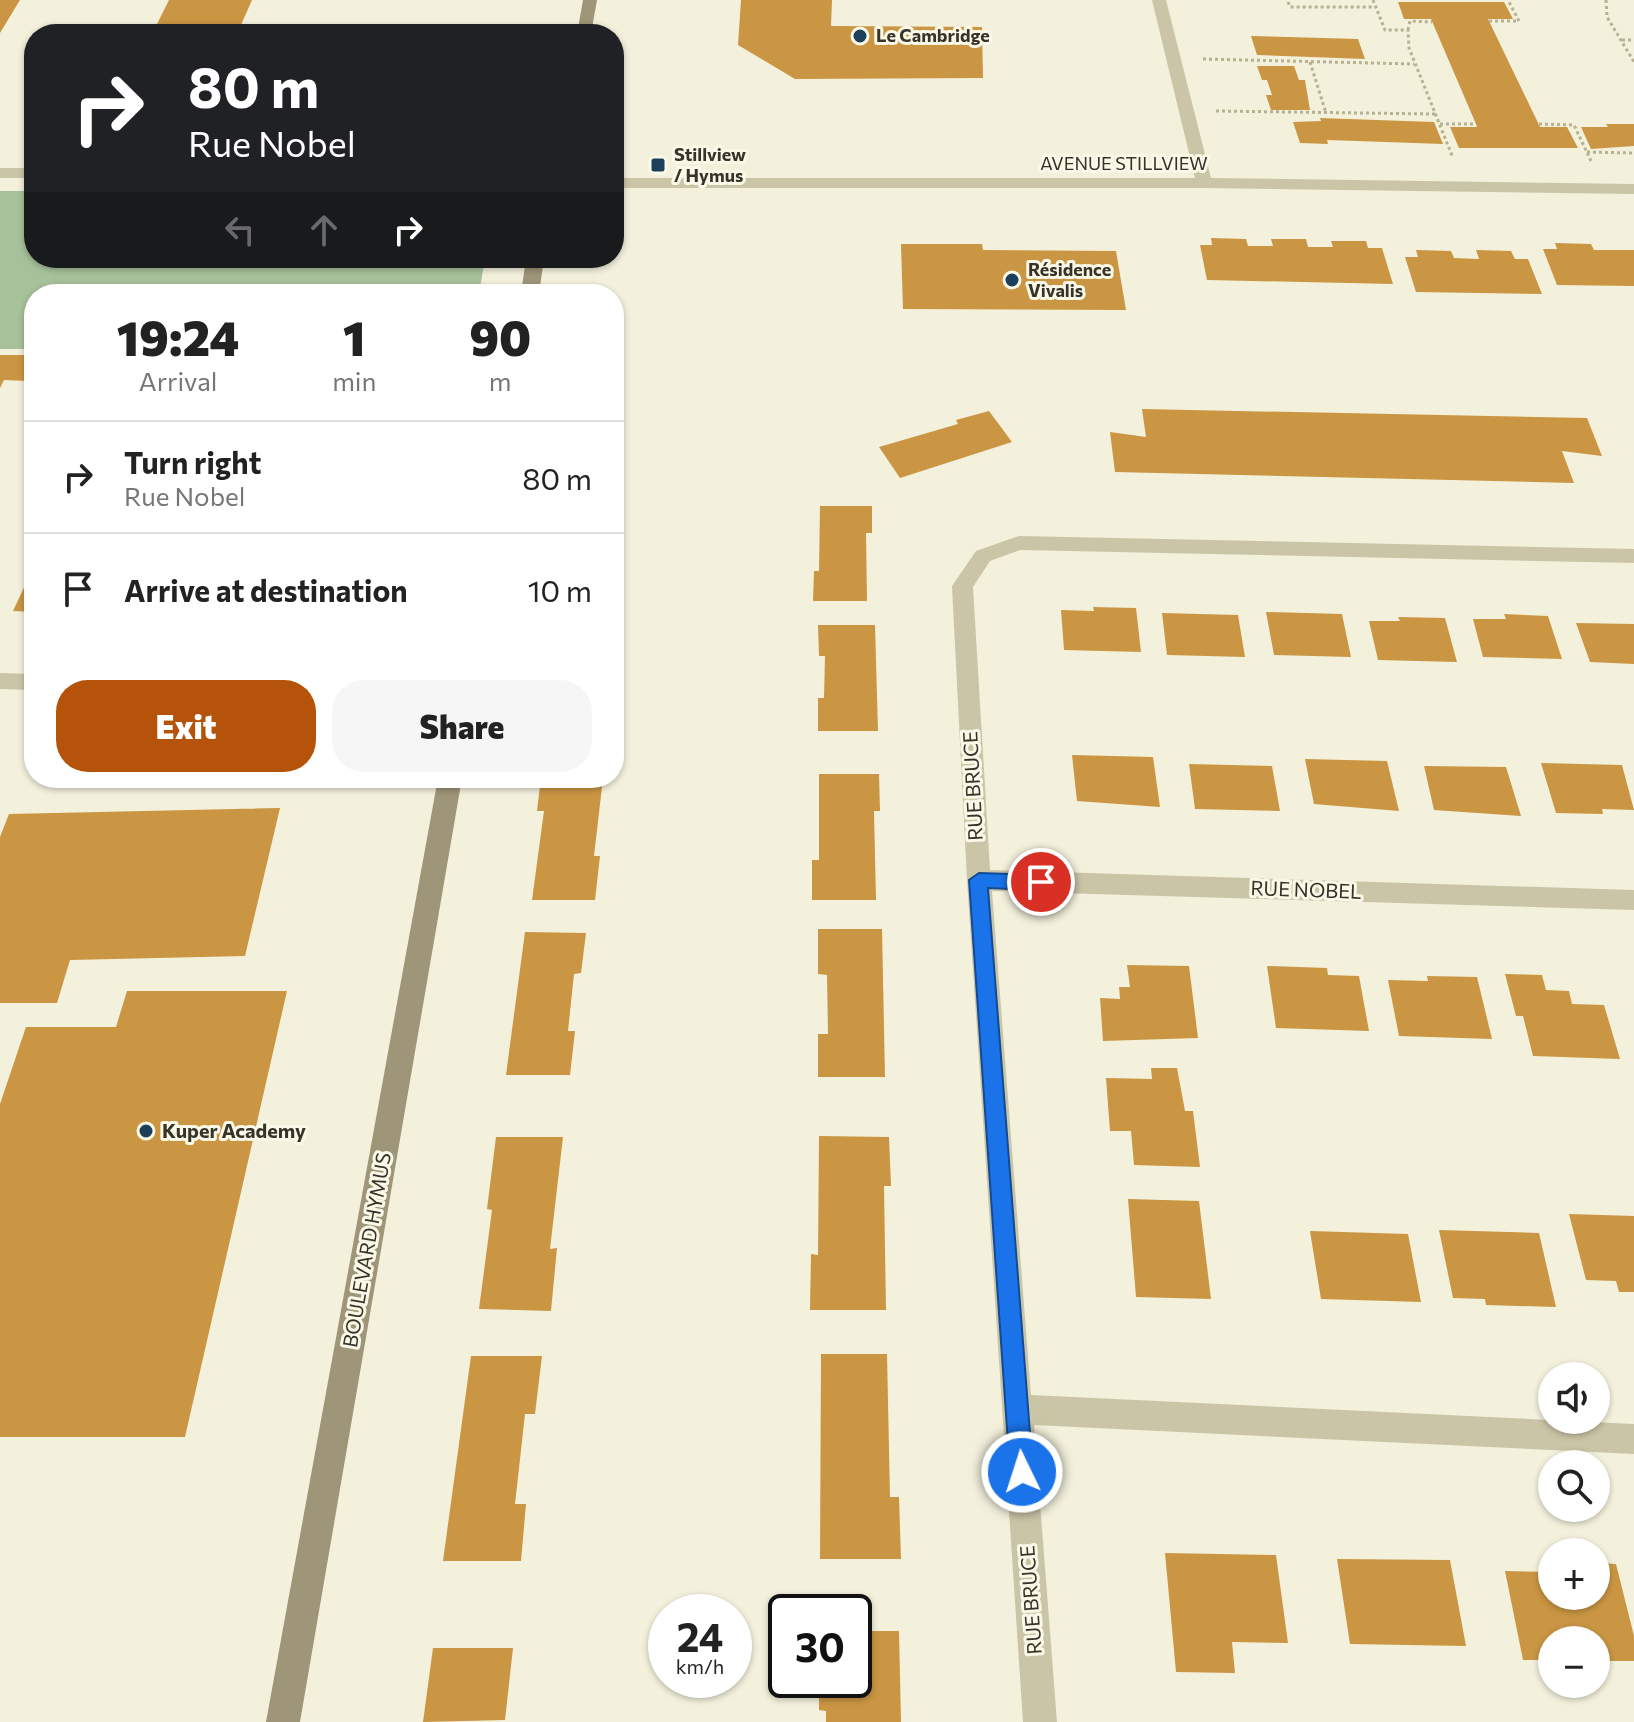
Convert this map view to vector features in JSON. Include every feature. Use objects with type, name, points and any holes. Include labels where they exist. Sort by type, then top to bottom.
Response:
[{"type":"street","points":[[586,24],[590,0]]},
{"type":"street","points":[[1159,0],[1204,183]]},
{"type":"street","points":[[0,173],[24,173]]},
{"type":"street","name":"AVENUE STILLVIEW","points":[[624,183],[1204,183],[1634,189]]},
{"type":"street","name":"RUE BRUCE","points":[[1040,1722],[979,880],[962,586],[983,556],[1019,543],[1634,556]]},
{"type":"street","points":[[0,681],[24,682]]},
{"type":"street","name":"BOULEVARD HYMUS","points":[[283,1722],[448,788]]},
{"type":"street","name":"RUE NOBEL","points":[[979,880],[1634,900]]},
{"type":"street","points":[[1017,1409],[1634,1439]]},
{"type":"path","points":[[1373,0],[1385,30],[1408,30]]},
{"type":"path","points":[[1489,21],[1519,21],[1508,0]]},
{"type":"path","points":[[1606,0],[1607,17],[1634,62]]},
{"type":"path","points":[[1288,2],[1290,7],[1375,7]]},
{"type":"path","points":[[1432,22],[1410,21],[1408,30],[1414,64],[1454,161]]},
{"type":"path","points":[[1621,40],[1634,40]]},
{"type":"path","points":[[1201,59],[1414,64]]},
{"type":"path","points":[[1310,62],[1326,113]]},
{"type":"path","points":[[1216,111],[1435,114]]},
{"type":"path","points":[[1440,124],[1476,124]]},
{"type":"path","points":[[1539,124],[1574,125],[1592,164]]},
{"type":"path","points":[[1587,152],[1634,153]]},
{"type":"green space","points":[[0,191],[24,191],[24,268],[483,268],[481,284],[24,284],[24,349],[0,349]]},
{"type":"building","points":[[0,0],[20,0],[0,33]]},
{"type":"building","points":[[169,0],[252,0],[241,24],[157,24]]},
{"type":"building","name":"Le Cambridge","points":[[741,0],[832,0],[831,26],[982,27],[983,78],[795,79],[738,45]]},
{"type":"building","points":[[1398,2],[1504,2],[1513,19],[1488,19],[1540,127],[1567,127],[1578,148],[1459,148],[1450,127],[1477,127],[1476,124],[1431,19],[1404,19]]},
{"type":"building","points":[[1251,36],[1358,39],[1365,59],[1257,55]]},
{"type":"building","points":[[1257,66],[1294,66],[1299,80],[1305,80],[1310,110],[1271,110],[1266,95],[1272,95],[1267,80],[1262,80]]},
{"type":"building","points":[[1320,118],[1434,122],[1443,144],[1327,140],[1328,144],[1300,143],[1293,122],[1321,121]]},
{"type":"building","points":[[1606,124],[1634,124],[1634,146],[1591,149],[1581,127],[1608,127]]},
{"type":"building","points":[[1211,238],[1246,239],[1248,246],[1273,246],[1271,239],[1306,239],[1308,247],[1333,247],[1331,241],[1366,241],[1368,248],[1382,248],[1393,284],[1207,280],[1200,245],[1212,245]]},
{"type":"building","points":[[1555,243],[1591,244],[1594,250],[1634,250],[1634,286],[1557,285],[1543,249],[1557,249]]},
{"type":"building","name":"Résidence Vivalis","points":[[901,244],[982,244],[983,250],[1116,251],[1126,310],[903,309]]},
{"type":"building","points":[[1416,250],[1451,251],[1454,258],[1479,259],[1476,250],[1511,251],[1515,259],[1528,259],[1542,294],[1416,292],[1405,257],[1418,257]]},
{"type":"building","points":[[0,355],[24,355],[24,381],[4,380],[0,388]]},
{"type":"building","points":[[1142,409],[1587,418],[1602,456],[1562,451],[1574,483],[1115,472],[1110,432],[1146,437]]},
{"type":"building","points":[[989,411],[1012,442],[900,478],[879,447],[958,424],[956,420]]},
{"type":"building","points":[[820,506],[872,506],[872,533],[866,533],[867,601],[813,601],[814,571],[819,571]]},
{"type":"building","points":[[24,587],[24,612],[13,611]]},
{"type":"building","points":[[1093,607],[1136,608],[1141,652],[1064,650],[1061,610],[1094,611]]},
{"type":"building","points":[[1266,612],[1342,614],[1351,657],[1274,655]]},
{"type":"building","points":[[1162,613],[1238,615],[1245,657],[1167,655]]},
{"type":"building","points":[[1504,614],[1548,616],[1562,659],[1483,657],[1473,619],[1506,619]]},
{"type":"building","points":[[1398,617],[1445,618],[1457,662],[1378,660],[1369,621],[1400,621]]},
{"type":"building","points":[[1576,623],[1634,624],[1634,664],[1590,662]]},
{"type":"building","points":[[818,625],[875,625],[878,731],[818,731],[818,698],[824,698],[825,656],[819,656]]},
{"type":"building","points":[[1072,755],[1153,757],[1160,807],[1077,801]]},
{"type":"building","points":[[1305,759],[1387,761],[1399,811],[1314,804]]},
{"type":"building","points":[[1541,763],[1622,765],[1634,810],[1602,809],[1603,814],[1556,813]]},
{"type":"building","points":[[1189,764],[1272,766],[1280,811],[1195,809]]},
{"type":"building","points":[[1424,766],[1506,767],[1521,816],[1434,810]]},
{"type":"building","points":[[819,774],[879,774],[880,811],[874,811],[876,900],[812,900],[812,860],[819,860]]},
{"type":"building","points":[[540,788],[602,788],[594,856],[600,856],[595,900],[532,900],[544,811],[537,811]]},
{"type":"building","points":[[280,808],[245,956],[70,960],[57,1003],[0,1003],[0,837],[9,814]]},
{"type":"building","points":[[818,929],[882,929],[885,1077],[818,1077],[818,1034],[828,1034],[827,975],[818,974]]},
{"type":"building","points":[[525,932],[586,933],[581,973],[574,974],[568,1031],[575,1031],[570,1075],[506,1075]]},
{"type":"building","points":[[1127,965],[1189,966],[1198,1038],[1103,1041],[1100,998],[1120,999],[1119,987],[1130,987]]},
{"type":"building","points":[[1267,966],[1327,968],[1328,975],[1359,976],[1369,1031],[1276,1028]]},
{"type":"building","points":[[1505,974],[1542,975],[1546,990],[1569,991],[1572,1004],[1604,1005],[1620,1059],[1533,1056],[1523,1016],[1516,1016]]},
{"type":"building","points":[[1427,976],[1477,977],[1492,1039],[1399,1036],[1388,980],[1428,981]]},
{"type":"building","points":[[127,991],[287,991],[185,1437],[0,1437],[0,1104],[26,1027],[116,1027]]},
{"type":"building","points":[[1151,1068],[1177,1068],[1185,1111],[1193,1111],[1200,1167],[1134,1165],[1131,1131],[1110,1131],[1106,1078],[1152,1079]]},
{"type":"building","points":[[819,1136],[889,1137],[891,1186],[884,1186],[886,1310],[810,1310],[811,1254],[818,1255]]},
{"type":"building","points":[[496,1137],[563,1137],[550,1249],[557,1248],[551,1311],[479,1309],[492,1210],[487,1209]]},
{"type":"building","points":[[1128,1199],[1199,1201],[1211,1299],[1136,1297]]},
{"type":"building","points":[[1569,1214],[1634,1216],[1634,1292],[1619,1292],[1616,1281],[1586,1280]]},
{"type":"building","points":[[1439,1230],[1539,1233],[1556,1307],[1486,1305],[1485,1299],[1453,1298]]},
{"type":"building","points":[[1310,1231],[1408,1234],[1421,1302],[1321,1299]]},
{"type":"building","points":[[821,1354],[887,1354],[890,1497],[899,1497],[901,1559],[820,1559]]},
{"type":"building","points":[[471,1356],[542,1356],[535,1414],[525,1414],[515,1504],[526,1504],[521,1561],[443,1561]]},
{"type":"building","points":[[1165,1553],[1276,1555],[1288,1643],[1232,1642],[1235,1673],[1176,1672]]},
{"type":"building","points":[[1337,1559],[1450,1560],[1466,1646],[1350,1644]]},
{"type":"building","points":[[1610,1564],[1616,1564],[1634,1636],[1634,1661],[1610,1661],[1610,1626],[1538,1626],[1538,1660],[1523,1660],[1505,1571],[1538,1572],[1538,1610],[1610,1610]]},
{"type":"building","points":[[872,1631],[899,1631],[901,1722],[826,1722],[826,1711],[819,1710],[819,1698],[872,1698]]},
{"type":"building","points":[[433,1648],[513,1648],[505,1720],[423,1722]]},
{"type":"place","name":"Le Cambridge","points":[[860,36]]},
{"type":"place","name":"Stillview / Hymus","points":[[658,165]]},
{"type":"place","name":"Résidence Vivalis","points":[[1012,280]]},
{"type":"place","name":"Kuper Academy","points":[[146,1131]]},
{"type":"route","points":[[1022,1472],[979,880],[1041,882]]}]
